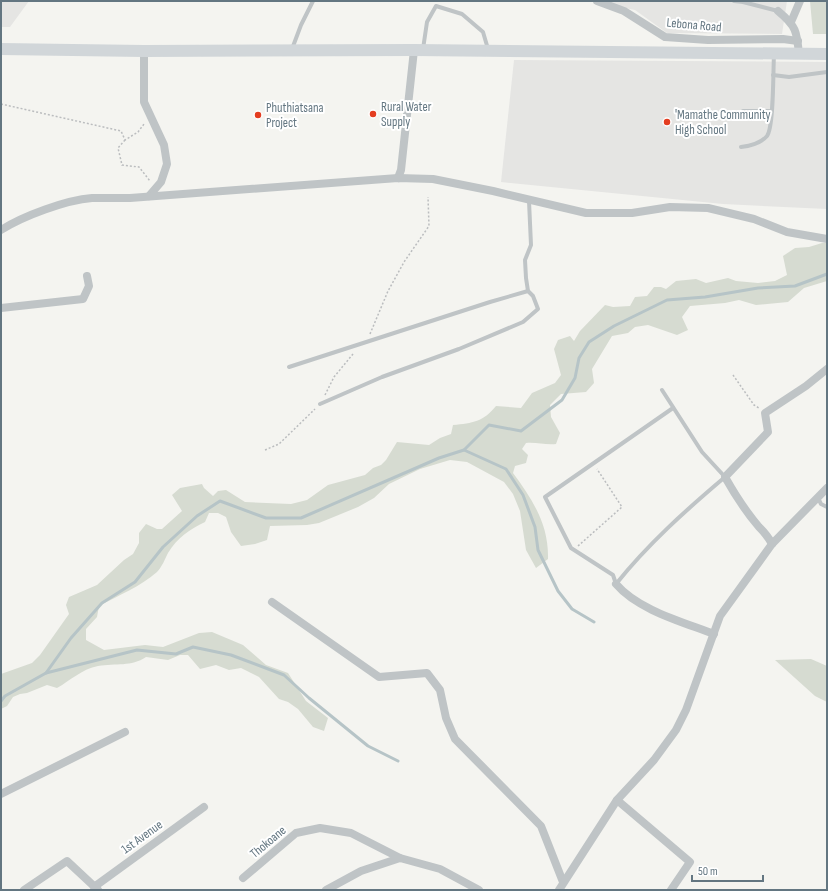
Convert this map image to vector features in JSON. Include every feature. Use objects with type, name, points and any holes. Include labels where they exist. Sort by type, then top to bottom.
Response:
[{"type":"main road","points":[[1,49],[144,51],[418,50],[799,55],[827,54]]},
{"type":"street","name":"Lebona Road","points":[[597,1],[624,11],[665,37],[708,40],[784,39],[798,41]]},
{"type":"street","points":[[791,22],[800,1]]},
{"type":"street","points":[[778,11],[791,22],[796,30],[799,55]]},
{"type":"street","points":[[398,178],[401,170],[418,50]]},
{"type":"street","points":[[144,51],[144,102],[164,146],[167,164],[161,182],[149,196]]},
{"type":"street","points":[[1,230],[13,222],[55,207],[91,198],[130,198],[398,178],[433,180],[493,191],[529,201],[586,213],[632,213],[670,207],[708,208],[754,219],[787,232],[827,239]]},
{"type":"street","points":[[1,308],[83,298],[89,286],[87,276]]},
{"type":"street","points":[[772,544],[768,534],[759,527],[733,491],[725,477],[768,432],[766,413],[806,386],[827,368]]},
{"type":"street","points":[[559,890],[618,800],[654,760],[676,730],[686,710],[720,616],[772,544],[827,488]]},
{"type":"street","points":[[616,584],[624,593],[657,612],[714,634]]},
{"type":"street","points":[[272,602],[379,677],[427,673],[440,690],[446,718],[455,739],[541,826],[563,882]]},
{"type":"street","points":[[1,794],[125,732]]},
{"type":"street","points":[[618,800],[690,862],[671,890]]},
{"type":"street","name":"1st Avenue","points":[[24,890],[67,861],[96,888],[204,807]]},
{"type":"street","name":"Thokoane","points":[[243,878],[296,833],[320,828],[351,833],[400,858],[440,869],[479,890]]},
{"type":"street","points":[[326,890],[361,871],[400,858]]},
{"type":"lane","points":[[291,51],[301,25],[314,1]]},
{"type":"lane","points":[[434,1],[436,6]]},
{"type":"lane","points":[[734,1],[778,11]]},
{"type":"lane","points":[[418,50],[427,22],[436,6]]},
{"type":"lane","points":[[436,6],[462,14],[483,32],[489,51]]},
{"type":"lane","points":[[741,148],[752,145],[767,136],[772,120],[774,54]]},
{"type":"lane","points":[[773,75],[789,77],[827,72]]},
{"type":"lane","points":[[743,111],[772,111]]},
{"type":"lane","points":[[320,404],[382,377],[459,349],[523,322],[538,309],[533,296],[528,291],[525,260],[531,245],[529,201]]},
{"type":"lane","points":[[289,367],[528,291]]},
{"type":"lane","points":[[616,584],[632,565],[687,509],[725,477],[702,452],[662,390]]},
{"type":"lane","points":[[616,584],[613,575],[570,548],[545,497],[673,408]]},
{"type":"lane","points":[[818,498],[821,504],[827,507]]},
{"type":"path","points":[[1,104],[122,132],[125,140]]},
{"type":"path","points":[[149,113],[138,132],[125,140],[118,148],[122,165],[139,167],[148,176],[155,189]]},
{"type":"path","points":[[265,450],[279,444],[295,426],[320,404],[334,377],[370,334],[388,291],[404,262],[429,226],[428,197]]},
{"type":"path","points":[[733,375],[754,404],[766,413]]},
{"type":"path","points":[[574,550],[622,507],[593,463]]},
{"type":"shaded area","points":[[1,1],[29,1],[10,27],[1,27]]},
{"type":"shaded area","points":[[607,1],[787,1],[782,34],[667,33],[635,10],[620,7]]},
{"type":"shaded area","points":[[810,1],[827,1],[827,34],[813,34]]},
{"type":"shaded area","name":"'Mamathe Community High School","points":[[514,60],[827,62],[827,209],[723,204],[501,182]]},
{"type":"shaded area","points":[[827,243],[827,281],[804,288],[788,302],[756,305],[739,300],[725,303],[690,306],[682,317],[688,330],[677,335],[648,325],[635,327],[628,333],[612,336],[592,369],[594,383],[586,392],[561,394],[550,405],[551,417],[560,433],[556,444],[526,443],[522,449],[528,455],[526,463],[515,466],[513,473],[533,502],[546,534],[548,559],[536,568],[526,550],[520,511],[513,494],[504,482],[467,462],[450,460],[420,469],[389,484],[374,498],[358,507],[319,523],[307,525],[270,526],[267,540],[255,544],[241,546],[231,532],[226,517],[218,513],[209,513],[205,522],[189,531],[175,543],[157,572],[136,586],[99,606],[97,617],[86,629],[86,640],[104,650],[145,645],[163,647],[199,633],[212,632],[243,645],[266,665],[288,673],[306,701],[328,718],[324,731],[313,727],[298,709],[288,702],[279,699],[259,677],[241,668],[229,670],[216,665],[200,669],[188,655],[180,655],[168,660],[146,657],[135,662],[92,667],[57,688],[47,685],[13,697],[7,706],[1,709],[1,674],[32,663],[40,655],[69,614],[66,605],[69,597],[97,585],[124,560],[133,554],[139,543],[139,533],[146,524],[157,529],[162,529],[182,511],[172,495],[180,488],[202,484],[204,488],[213,496],[218,491],[226,490],[245,502],[291,504],[307,500],[328,485],[365,475],[373,468],[381,465],[386,460],[397,442],[429,445],[440,438],[451,434],[453,425],[482,419],[496,406],[521,408],[532,393],[555,383],[561,375],[554,349],[558,340],[570,336],[574,341],[580,331],[605,305],[613,307],[630,306],[635,297],[647,296],[654,287],[666,289],[676,281],[696,279],[706,283],[728,278],[736,281],[758,283],[775,281],[787,275],[783,256],[795,248],[809,247]]},
{"type":"shaded area","points":[[811,659],[827,666],[827,702],[815,696],[775,660]]},
{"type":"waterway","points":[[1,701],[5,696],[46,673],[71,638],[102,603],[135,582],[163,547],[197,516],[220,501],[266,518],[301,518],[439,458],[464,450],[489,425],[521,431],[562,400],[575,378],[579,358],[589,342],[614,326],[667,300],[705,297],[758,288],[795,286],[827,274]]},
{"type":"waterway","points":[[464,450],[506,469],[523,495],[535,527],[538,550],[558,591],[572,609],[594,622]]},
{"type":"waterway","points":[[46,673],[137,650],[176,654],[193,647],[231,655],[284,675],[309,698],[368,746],[398,761]]},
{"type":"place","name":"Rural Water Supply","points":[[373,114]]},
{"type":"place","name":"Phuthiatsana Project","points":[[258,115]]},
{"type":"place","name":"'Mamathe Community High School","points":[[667,122]]}]
